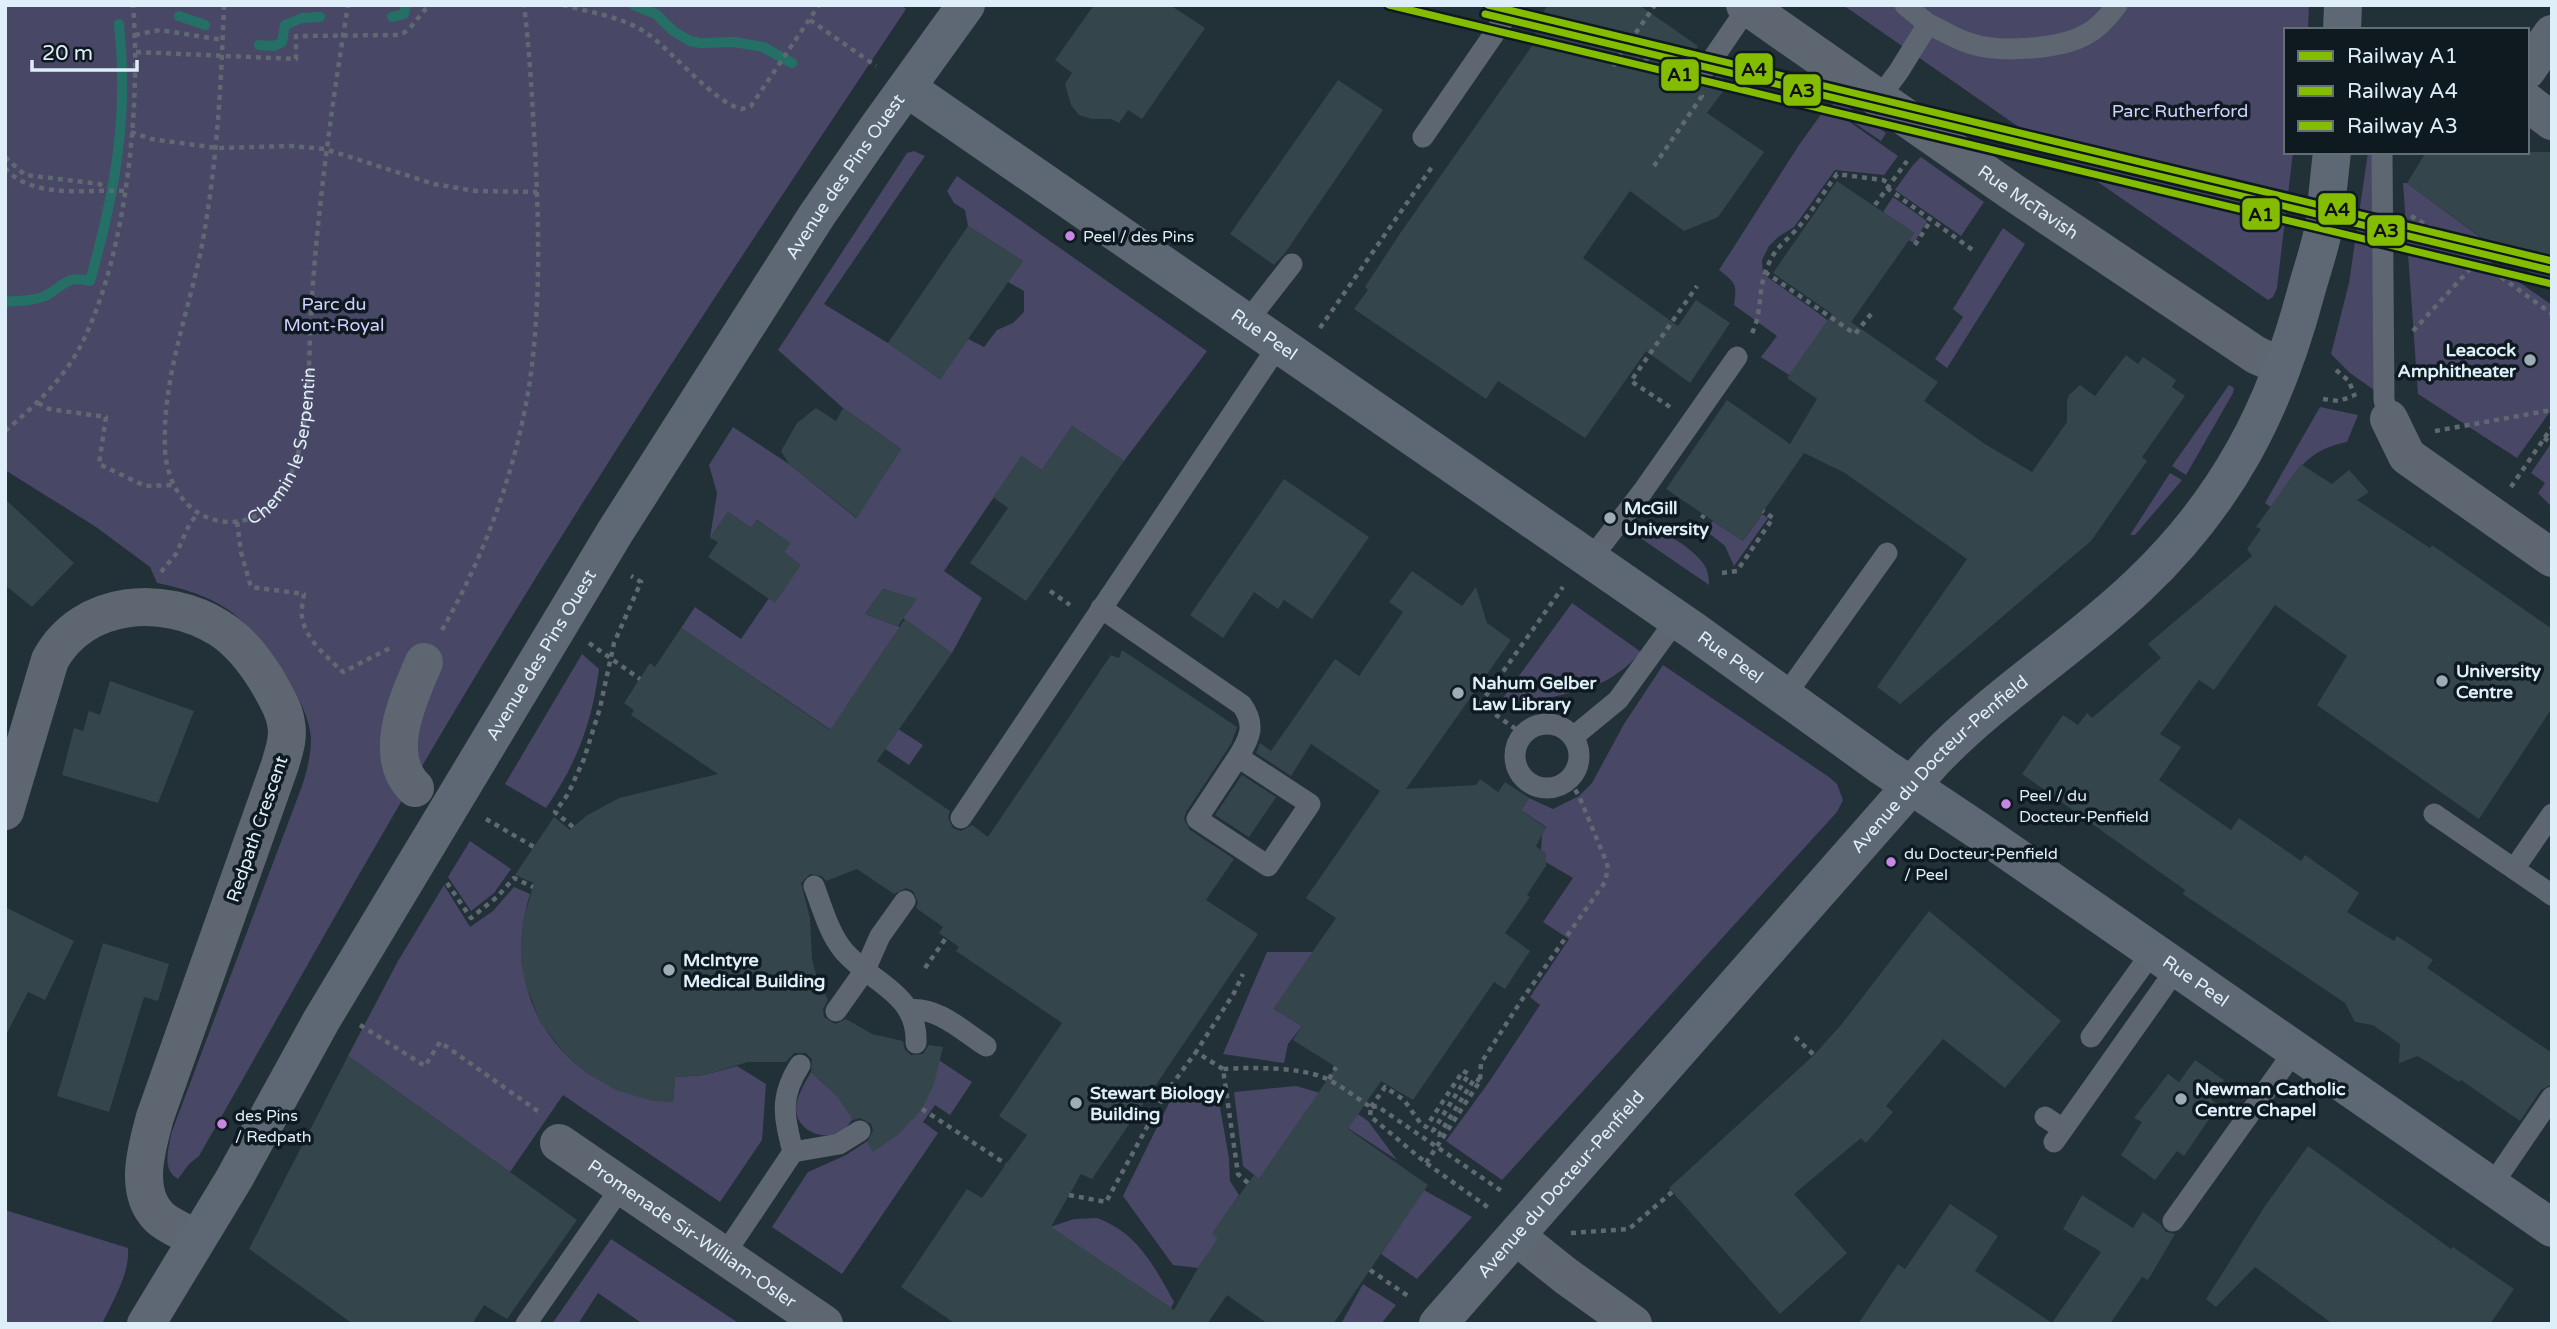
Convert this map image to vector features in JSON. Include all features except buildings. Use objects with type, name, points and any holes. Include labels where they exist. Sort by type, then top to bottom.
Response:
[{"type":"main road","name":"Avenue des Pins Ouest","points":[[146,1324],[234,1178],[321,1021],[615,532],[817,215],[966,5]]},
{"type":"main road","points":[[2342,28],[2343,5]]},
{"type":"main road","name":"Rue Peel","points":[[907,88],[1590,560],[1910,786],[2552,1228]]},
{"type":"main road","name":"Avenue du Docteur-Penfield","points":[[1438,1324],[1944,750],[2137,588],[2170,555],[2208,509],[2241,460],[2263,417],[2293,340],[2323,229],[2332,154]]},
{"type":"street","name":"Rue McTavish","points":[[1747,6],[2011,191],[2256,355],[2282,367]]},
{"type":"street","points":[[2529,66],[2552,34]]},
{"type":"street","points":[[2529,104],[2552,121]]},
{"type":"street","points":[[2393,428],[2407,456],[2552,558]]},
{"type":"street","name":"Redpath Crescent","points":[[5,811],[38,696],[55,650],[72,632],[110,612],[151,606],[171,609],[206,621],[245,649],[281,706],[287,733],[279,765],[149,1139],[144,1183],[149,1202],[160,1219],[197,1239]]},
{"type":"street","points":[[415,788],[403,770],[400,743],[404,716],[424,662]]},
{"type":"street","name":"Promenade Sir-William-Osler","points":[[553,1130],[622,1186],[824,1324]]},
{"type":"street","points":[[1516,1236],[1633,1324]]},
{"type":"lane","points":[[1423,137],[1514,5]]},
{"type":"lane","points":[[1905,5],[1928,24],[1973,45],[2012,50],[2052,45],[2085,35],[2109,16],[2117,5]]},
{"type":"lane","points":[[2356,5],[2362,28]]},
{"type":"lane","points":[[1707,67],[1747,6]]},
{"type":"lane","points":[[1879,98],[1928,24]]},
{"type":"lane","points":[[2382,154],[2384,400],[2393,428]]},
{"type":"lane","points":[[1246,323],[1292,264]]},
{"type":"lane","points":[[961,818],[1278,346]]},
{"type":"lane","points":[[1590,560],[1643,491],[1737,357]]},
{"type":"lane","points":[[1785,696],[1887,553]]},
{"type":"lane","points":[[1101,608],[1242,705],[1251,723],[1250,737],[1197,819],[1268,866],[1310,804],[1238,757]]},
{"type":"lane","points":[[1573,737],[1618,700],[1676,620]]},
{"type":"lane","points":[[1550,724],[1565,730],[1573,737],[1580,757],[1569,780],[1555,787],[1545,788],[1530,783],[1522,776],[1516,756],[1524,735],[1535,727],[1550,724]]},
{"type":"lane","points":[[2434,814],[2552,895]]},
{"type":"lane","points":[[2514,869],[2552,814]]},
{"type":"lane","points":[[814,886],[842,949],[895,993],[908,1010],[916,1027],[916,1044]]},
{"type":"lane","points":[[836,1011],[865,970],[880,936],[905,901]]},
{"type":"lane","points":[[2091,1037],[2165,960]]},
{"type":"lane","points":[[2045,1117],[2058,1135],[2165,960]]},
{"type":"lane","points":[[908,1010],[918,1008],[935,1013],[986,1046]]},
{"type":"lane","points":[[2173,1221],[2295,1050]]},
{"type":"lane","points":[[724,1255],[793,1152],[785,1105],[789,1083],[800,1065]]},
{"type":"lane","points":[[2492,1185],[2552,1097]]},
{"type":"lane","points":[[793,1152],[839,1144],[860,1131]]},
{"type":"lane","points":[[526,1324],[622,1186]]},
{"type":"path","points":[[5,431],[38,403],[67,368],[84,339],[104,285],[125,191],[131,132],[136,52],[132,5]]},
{"type":"path","points":[[159,575],[176,554],[190,523],[198,514],[186,505],[173,485],[164,447],[170,382],[202,245],[217,148],[224,5]]},
{"type":"path","name":"Chemin le Serpentin","points":[[198,514],[222,522],[237,522],[261,513],[273,501],[292,471],[299,452],[306,405],[312,286],[325,149],[348,5]]},
{"type":"path","points":[[136,52],[296,59],[296,36],[400,35],[412,28],[430,5]]},
{"type":"path","points":[[424,662],[467,584],[498,509],[529,386],[539,243],[524,5]]},
{"type":"path","points":[[563,5],[642,30],[661,43],[720,100],[736,108],[748,109],[819,5]]},
{"type":"path","points":[[1613,66],[1655,5]]},
{"type":"path","points":[[810,20],[877,66]]},
{"type":"path","points":[[135,35],[160,30],[223,40]]},
{"type":"path","points":[[1627,48],[1702,96],[1654,166]]},
{"type":"path","points":[[131,132],[151,139],[217,148],[291,146],[325,149],[434,184],[476,191],[537,192]]},
{"type":"path","points":[[5,157],[25,175],[100,184],[105,190]]},
{"type":"path","points":[[1875,205],[1906,162]]},
{"type":"path","points":[[5,168],[15,179],[58,191],[125,191]]},
{"type":"path","points":[[1750,338],[1757,324],[1765,272],[1777,247],[1795,231],[1836,174],[1883,180],[1974,251]]},
{"type":"path","points":[[2383,200],[2481,257],[2486,266],[2551,311]]},
{"type":"path","points":[[1915,245],[1931,220]]},
{"type":"path","points":[[2385,362],[2481,257]]},
{"type":"path","points":[[1765,272],[1855,334],[1871,314]]},
{"type":"path","points":[[1679,414],[1631,381],[1697,286]]},
{"type":"path","points":[[2323,399],[2339,401],[2353,396],[2349,381],[2336,370]]},
{"type":"path","points":[[38,403],[50,409],[106,417],[99,464],[145,486],[173,485]]},
{"type":"path","points":[[2393,428],[2552,410]]},
{"type":"path","points":[[2492,516],[2552,427]]},
{"type":"path","points":[[2544,438],[2552,443]]},
{"type":"path","points":[[1721,573],[1737,571],[1773,518],[1763,512]]},
{"type":"path","points":[[1691,535],[1704,515]]},
{"type":"path","points":[[237,522],[241,552],[251,587],[304,594],[302,614],[307,630],[323,653],[343,672],[386,650]]},
{"type":"path","points":[[573,827],[555,812],[568,794],[584,759],[600,708],[610,657],[622,621],[641,582],[627,574]]},
{"type":"path","points":[[1480,704],[1563,587]]},
{"type":"path","points":[[1050,591],[1065,601]]},
{"type":"path","points":[[589,643],[640,679]]},
{"type":"path","points":[[1471,697],[1524,735]]},
{"type":"path","points":[[1426,1163],[1480,1081],[1481,1063],[1605,882],[1606,861],[1579,796],[1569,780]]},
{"type":"path","points":[[481,815],[534,847]]},
{"type":"path","points":[[443,877],[471,918],[497,897],[514,878],[533,887]]},
{"type":"path","points":[[925,968],[946,938]]},
{"type":"path","points":[[1069,1195],[1106,1202],[1165,1094],[1196,1052],[1243,974]]},
{"type":"path","points":[[355,1021],[425,1066],[440,1042],[553,1130]]},
{"type":"path","points":[[1795,1037],[1814,1055]]},
{"type":"path","points":[[1196,1052],[1223,1069],[1311,1073],[1329,1079],[1371,1108]]},
{"type":"path","points":[[1329,1079],[1336,1067]]},
{"type":"path","points":[[1223,1069],[1238,1174],[1248,1183]]},
{"type":"path","points":[[1480,1081],[1475,1078],[1439,1135],[1433,1131],[1469,1074],[1463,1071],[1426,1127],[1404,1100],[1385,1087],[1371,1108],[1370,1116],[1426,1163],[1489,1208]]},
{"type":"path","points":[[1371,1108],[1377,1106],[1503,1192]]},
{"type":"path","points":[[922,1109],[1006,1164]]},
{"type":"path","points":[[1570,1233],[1629,1228],[1672,1192]]},
{"type":"path","points":[[1370,1270],[1411,1298]]},
{"type":"green space","name":"Parc du Mont-Royal","points":[[5,5],[901,5],[906,9],[722,286],[543,566],[399,806],[199,1156],[178,1179],[169,1170],[168,1164],[171,1134],[302,786],[311,738],[302,705],[292,686],[267,649],[240,619],[202,596],[157,583],[150,567],[96,527],[5,470]]},
{"type":"green space","name":"Parc Rutherford","points":[[1843,5],[2309,5],[2308,28],[2284,28],[2284,154],[2293,154],[2277,288],[2273,297],[2268,300]]},
{"type":"green space","points":[[1837,99],[1886,133],[1881,141],[1831,107]]},
{"type":"green space","points":[[1827,106],[1898,156],[1884,175],[1835,170],[1794,227],[1769,246],[1762,260],[1763,274],[1853,341],[1789,375],[1761,357],[1777,336],[1734,305],[1734,284],[1719,270]]},
{"type":"green space","points":[[914,151],[925,156],[824,304],[940,379],[968,339],[984,347],[997,330],[1013,323],[1024,312],[1024,291],[1008,282],[1023,261],[968,226],[965,210],[954,203],[947,191],[957,176],[1207,351],[1124,461],[1072,426],[1042,470],[1021,457],[944,571],[982,598],[952,653],[903,618],[916,599],[883,589],[865,614],[900,627],[847,705],[898,729],[923,745],[909,765],[841,719],[831,730],[681,628],[695,607],[741,639],[769,598],[775,602],[800,565],[784,552],[790,543],[757,520],[751,528],[728,512],[710,538],[717,493],[709,465],[733,427],[789,464],[856,518],[901,449],[843,408],[778,350],[907,153]]},
{"type":"green space","points":[[2368,154],[2372,154],[2374,390],[2350,373],[2331,354],[2349,283]]},
{"type":"green space","points":[[1921,157],[1984,202],[1961,236],[1895,190]]},
{"type":"green space","points":[[2403,183],[2407,183],[2499,251],[2491,263],[2552,305],[2552,409],[2517,458],[2418,394]]},
{"type":"green space","points":[[1893,197],[1927,221],[1914,243],[1909,240],[1914,233],[1883,212]]},
{"type":"green space","points":[[2003,228],[2025,244],[1947,368],[1935,359],[1963,317],[1953,309]]},
{"type":"green space","points":[[2229,385],[2234,388],[2233,393],[2186,475],[2172,466]]},
{"type":"green space","points":[[2320,407],[2358,415],[2347,442],[2321,451],[2311,458],[2294,474],[2271,507],[2265,503]]},
{"type":"green space","points":[[2552,442],[2552,507],[2538,493],[2545,483],[2531,473]]},
{"type":"green space","points":[[2170,473],[2182,480],[2135,535],[2130,535]]},
{"type":"green space","points":[[1762,514],[1768,518],[1734,566],[1725,546],[1706,531],[1713,521],[1743,541]]},
{"type":"green space","points":[[1637,524],[1663,532],[1691,551],[1705,566],[1709,585],[1626,528]]},
{"type":"green space","points":[[1572,603],[1641,652],[1621,671],[1598,684],[1538,700],[1500,702]]},
{"type":"green space","points":[[582,654],[599,669],[592,707],[575,758],[546,808],[505,784]]},
{"type":"green space","points":[[1663,665],[1829,777],[1837,784],[1843,800],[1837,812],[1502,1180],[1446,1141],[1540,1005],[1530,997],[1569,939],[1543,922],[1573,878],[1544,861],[1546,854],[1541,850],[1542,835],[1546,827],[1521,810],[1529,798],[1553,809],[1579,796],[1592,783],[1624,724]]},
{"type":"green space","points":[[470,841],[511,869],[494,893],[471,911],[448,877]]},
{"type":"green space","points":[[444,885],[470,927],[493,911],[514,887],[530,894],[522,933],[523,970],[532,1004],[549,1034],[572,1060],[600,1080],[634,1095],[673,1102],[675,1077],[704,1075],[737,1066],[766,1084],[762,1140],[720,1202],[563,1095],[510,1172],[348,1056],[398,961]]},
{"type":"green space","points":[[1267,952],[1313,952],[1274,1009],[1302,1026],[1288,1044],[1284,1063],[1223,1054]]},
{"type":"green space","points":[[937,1059],[972,1082],[950,1115],[935,1105],[923,1122],[938,1133],[842,1274],[772,1227],[808,1172],[846,1155],[898,1121]]},
{"type":"green space","points":[[811,1072],[837,1096],[853,1119],[842,1131],[820,1135],[806,1128],[797,1116],[797,1103]]},
{"type":"green space","points":[[1296,1086],[1331,1096],[1368,1121],[1397,1160],[1311,1104],[1259,1179],[1243,1166],[1234,1092]]},
{"type":"green space","points":[[1218,1096],[1229,1158],[1230,1181],[1239,1195],[1213,1233],[1218,1239],[1198,1268],[1173,1265],[1123,1196],[1171,1099]]},
{"type":"green space","points":[[1424,1190],[1472,1217],[1417,1279],[1381,1254]]},
{"type":"green space","points":[[5,1210],[128,1248],[124,1277],[102,1324],[5,1324]]},
{"type":"green space","points":[[1097,1218],[1124,1232],[1143,1252],[1174,1302],[1171,1308],[1050,1227],[1074,1219]]},
{"type":"green space","points":[[611,1239],[740,1324],[643,1324],[598,1293],[578,1324],[552,1324]]},
{"type":"green space","points":[[1363,1284],[1396,1305],[1381,1324],[1341,1324]]},
{"type":"waterway","points":[[392,17],[404,14],[406,5]]},
{"type":"waterway","points":[[634,5],[656,14],[673,31],[690,41],[734,42],[763,47],[792,63]]},
{"type":"waterway","points":[[179,16],[205,25]]},
{"type":"waterway","points":[[259,45],[274,46],[282,42],[285,25],[302,18],[320,17]]},
{"type":"waterway","points":[[5,302],[40,298],[70,280],[90,281],[118,154],[122,91],[119,24]]},
{"type":"rail line","name":"A1","points":[[1389,5],[2552,284]]},
{"type":"rail line","name":"A4","points":[[1488,5],[2552,261]]},
{"type":"rail line","name":"A3","points":[[1485,14],[2550,270]]},
{"type":"place","name":"Peel / des Pins","points":[[1070,236]]},
{"type":"place","name":"Leacock Amphitheater","points":[[2530,360]]},
{"type":"place","name":"McGill University","points":[[1610,518]]},
{"type":"place","name":"University Centre","points":[[2442,681]]},
{"type":"place","name":"Nahum Gelber Law Library","points":[[1458,693]]},
{"type":"place","name":"Peel / du Docteur-Penfield","points":[[2006,804]]},
{"type":"place","name":"du Docteur-Penfield / Peel","points":[[1891,862]]},
{"type":"place","name":"McIntyre Medical Building","points":[[669,970]]},
{"type":"place","name":"Newman Catholic Centre Chapel","points":[[2181,1099]]},
{"type":"place","name":"Stewart Biology Building","points":[[1076,1103]]},
{"type":"place","name":"des Pins / Redpath","points":[[222,1124]]}]
